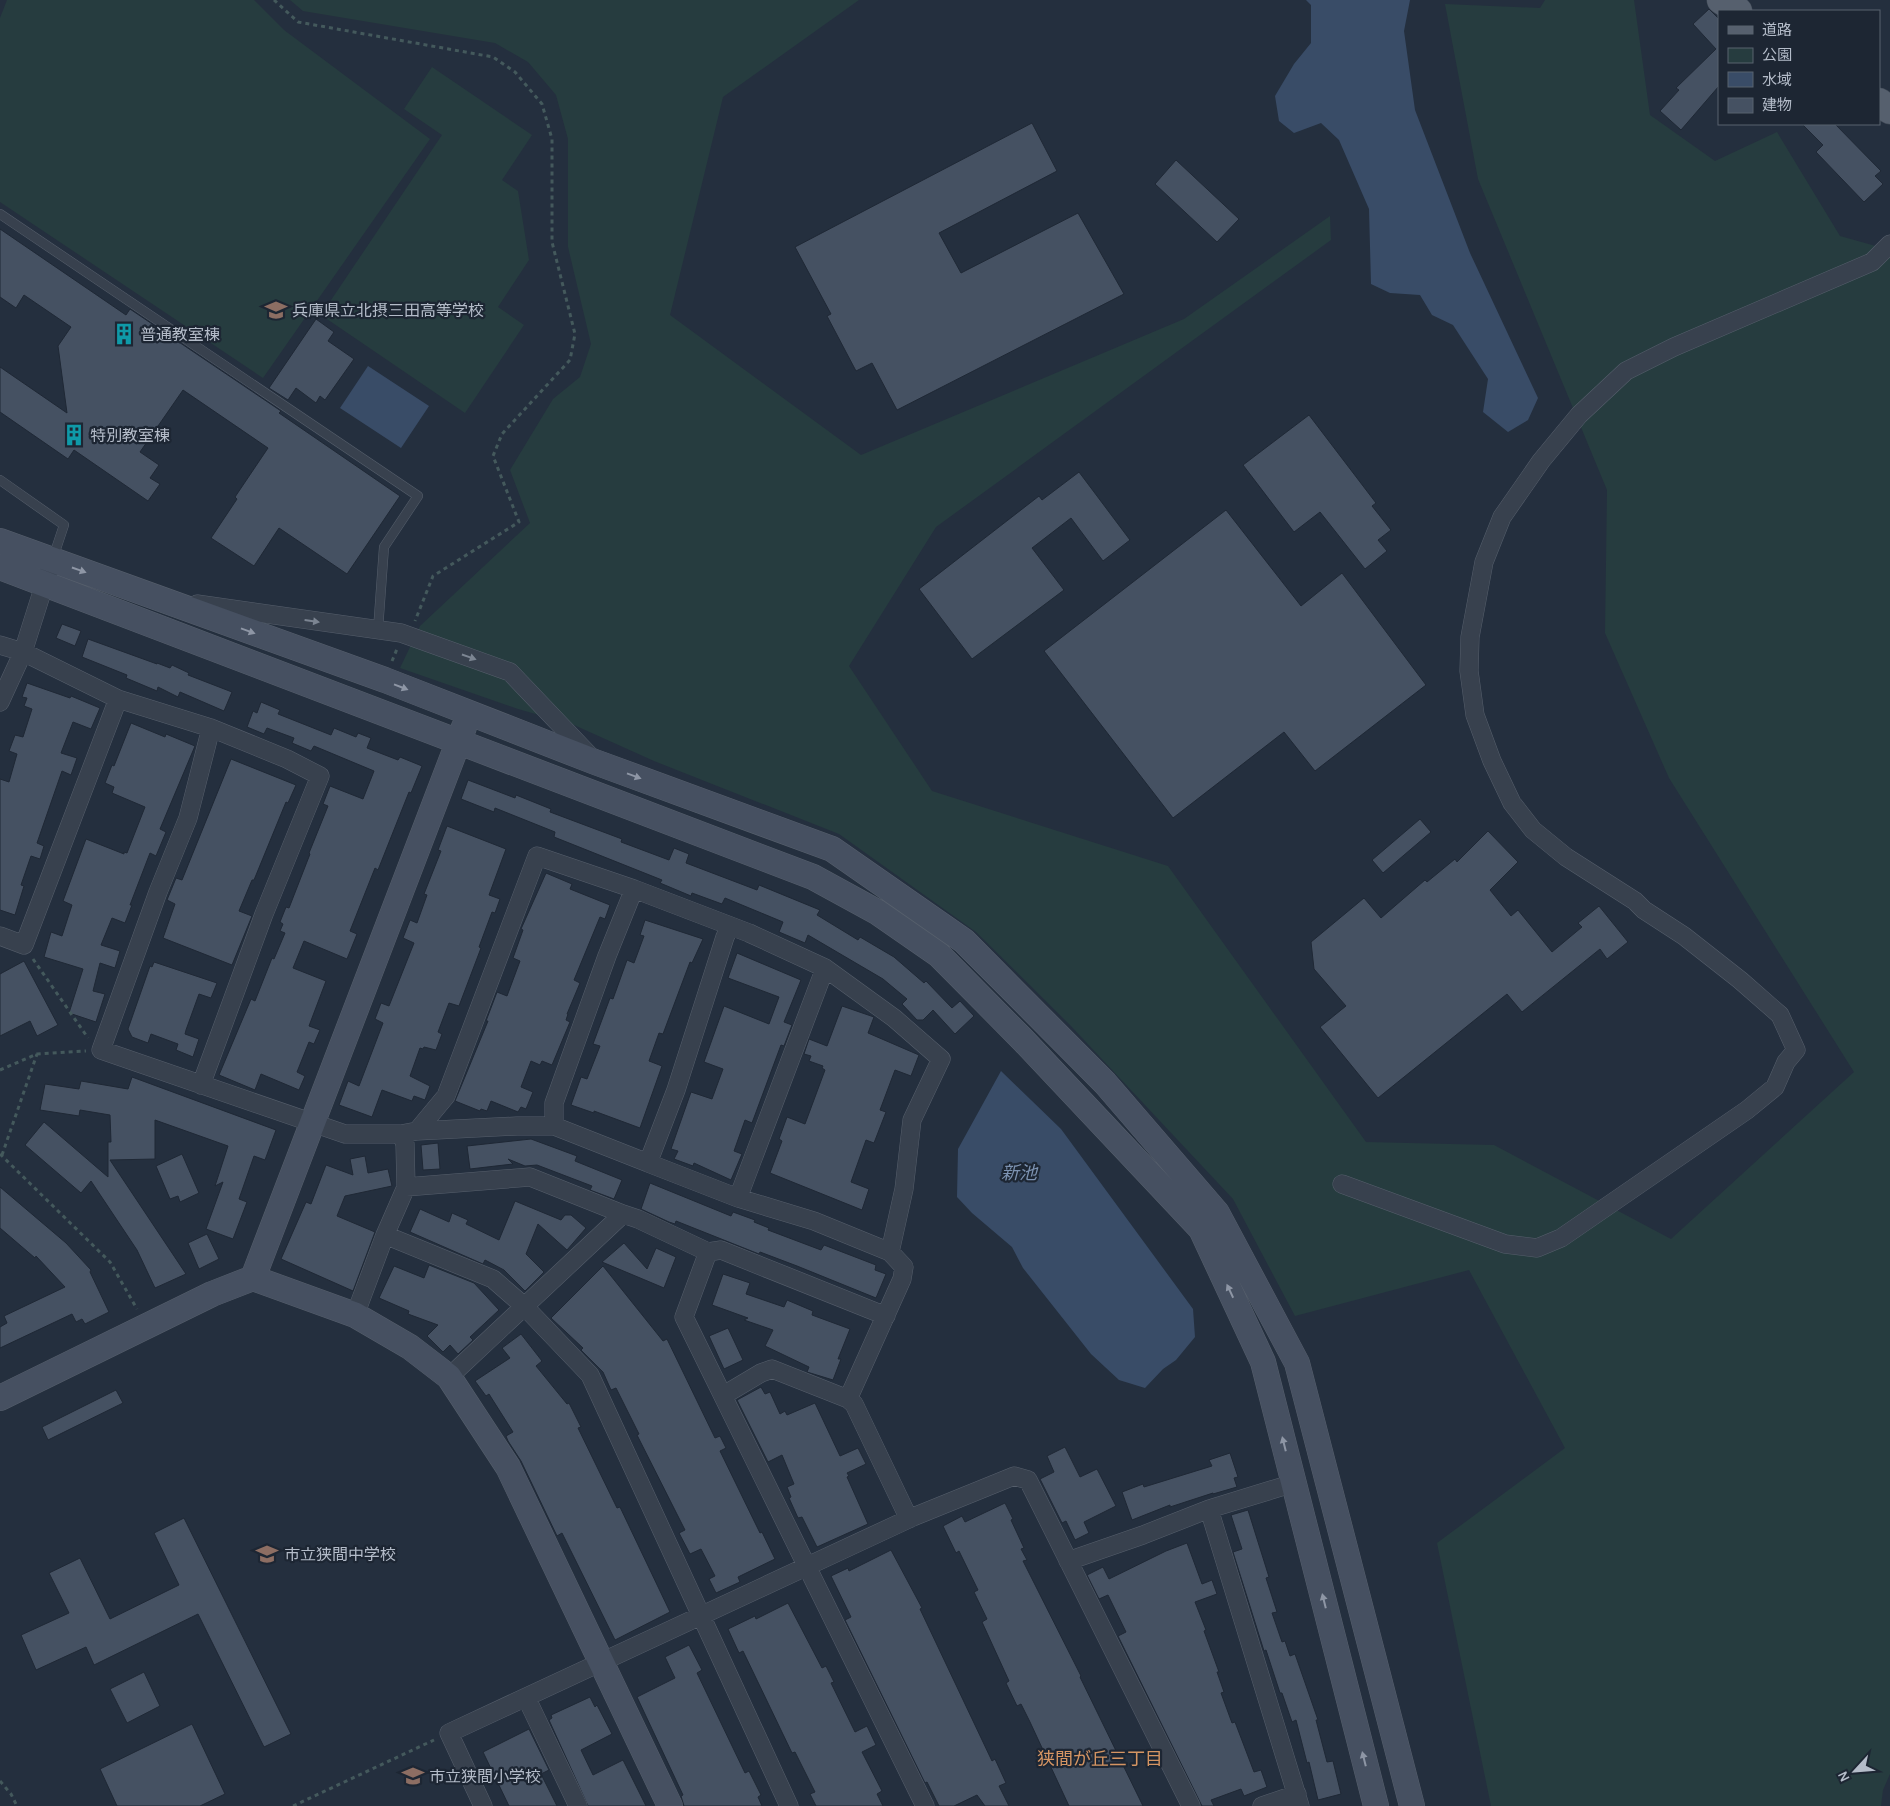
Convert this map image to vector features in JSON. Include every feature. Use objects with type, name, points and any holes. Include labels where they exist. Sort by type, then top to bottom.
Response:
[{"type":"main road","points":[[1721,0],[1736,10]]},
{"type":"street","points":[[1342,1184],[1506,1244],[1536,1248],[1561,1238],[1747,1110],[1775,1087],[1786,1062],[1796,1050],[1780,1014],[1684,936],[1644,910],[1635,901],[1566,857],[1533,830],[1512,803],[1492,761],[1475,715],[1469,671],[1470,637],[1484,562],[1502,516],[1541,461],[1579,415],[1626,371],[1674,347],[1872,262],[1890,244]]},
{"type":"street","points":[[0,541],[48,572],[459,742],[813,877],[877,912],[939,955],[1023,1040],[1201,1229],[1263,1362],[1376,1806]]},
{"type":"street","points":[[0,567],[48,572],[160,598],[406,635],[510,672],[595,762]]},
{"type":"street","points":[[0,702],[23,652],[48,572]]},
{"type":"street","points":[[160,598],[385,680],[595,762],[832,849],[964,941],[1105,1083],[1217,1213],[1296,1363],[1412,1806]]},
{"type":"street","points":[[0,645],[23,652],[118,699],[211,728],[287,759],[320,776],[264,914],[201,1085]]},
{"type":"street","points":[[0,936],[24,945],[118,699]]},
{"type":"street","points":[[254,1278],[459,742],[468,713]]},
{"type":"street","points":[[211,728],[188,818],[158,892],[101,1050],[345,1134],[554,1126],[738,1198],[814,1221],[890,1252],[904,1267],[902,1280],[848,1399]]},
{"type":"street","points":[[355,1315],[384,1235],[406,1187],[405,1144],[409,1132],[446,1096],[537,856],[634,889],[749,933],[825,968],[894,1018],[940,1059],[912,1120],[904,1189],[890,1252]]},
{"type":"street","points":[[554,1126],[554,1103],[607,956],[634,889]]},
{"type":"street","points":[[648,1163],[676,1090],[725,936],[730,927]]},
{"type":"street","points":[[738,1198],[825,968]]},
{"type":"street","points":[[406,1187],[530,1177],[638,1219],[708,1252],[721,1250],[886,1316]]},
{"type":"street","points":[[449,1377],[623,1214]]},
{"type":"street","points":[[384,1235],[493,1279],[525,1307],[590,1375],[789,1806]]},
{"type":"street","points":[[708,1252],[684,1317],[925,1806]]},
{"type":"street","points":[[0,1398],[212,1294],[254,1278],[355,1315],[410,1347],[449,1377],[508,1467],[670,1806]]},
{"type":"street","points":[[724,1395],[761,1373],[772,1369],[848,1399],[854,1404],[909,1519]]},
{"type":"street","points":[[482,1806],[448,1733],[909,1519],[1014,1476],[1028,1480],[1191,1806]]},
{"type":"street","points":[[1068,1561],[1143,1535],[1209,1509],[1294,1483]]},
{"type":"street","points":[[1209,1509],[1299,1800],[1262,1806]]},
{"type":"street","points":[[526,1697],[578,1806]]},
{"type":"lane","points":[[0,214],[418,496],[384,547],[378,630]]},
{"type":"lane","points":[[0,480],[64,525],[48,572]]},
{"type":"path","points":[[274,0],[298,22],[493,57],[515,72],[542,104],[552,139],[552,242],[574,334],[570,360],[502,434],[492,456],[519,522],[433,576],[385,680]]},
{"type":"path","points":[[24,945],[89,1039],[101,1050]]},
{"type":"path","points":[[0,1070],[37,1054],[101,1050]]},
{"type":"path","points":[[37,1054],[1,1155],[110,1262],[148,1327]]},
{"type":"path","points":[[293,1806],[448,1733]]},
{"type":"path","points":[[0,1781],[17,1806]]},
{"type":"green space","points":[[7,0],[254,0],[284,30],[430,139],[263,378],[0,202],[0,18]]},
{"type":"green space","points":[[290,0],[859,0],[723,97],[670,315],[861,455],[1184,319],[1330,216],[1331,240],[936,527],[849,666],[932,791],[1168,866],[1366,1142],[1494,1145],[1671,1239],[1854,1072],[1669,778],[1605,633],[1607,490],[1478,179],[1445,4],[1540,8],[1545,0],[1634,0],[1650,115],[1715,161],[1777,132],[1840,236],[1890,250],[1890,1774],[1883,1790],[1881,1806],[1491,1806],[1437,1543],[1565,1448],[1469,1270],[1295,1316],[1233,1199],[1070,1025],[976,932],[839,834],[654,761],[574,725],[518,709],[400,668],[420,626],[530,523],[510,470],[553,399],[580,377],[591,344],[568,247],[568,139],[556,95],[528,62],[495,43],[303,11]]},
{"type":"green space","points":[[432,67],[532,135],[502,180],[518,191],[529,260],[498,307],[524,325],[465,413],[321,315],[442,135],[404,109]]},
{"type":"water","points":[[1306,0],[1410,0],[1404,31],[1415,110],[1470,253],[1538,398],[1528,420],[1508,432],[1483,412],[1488,379],[1453,325],[1432,315],[1420,295],[1390,293],[1371,284],[1369,209],[1339,140],[1321,123],[1294,133],[1279,121],[1275,96],[1294,64],[1311,43],[1311,5]]},
{"type":"water","points":[[368,366],[429,406],[401,448],[340,408]]},
{"type":"water","name":"新池","points":[[1001,1071],[1061,1129],[1193,1309],[1195,1337],[1176,1360],[1163,1369],[1145,1388],[1119,1380],[1091,1354],[1023,1268],[1012,1247],[972,1213],[957,1197],[958,1149]]},
{"type":"building","points":[[1709,9],[1718,18],[1718,87],[1681,130],[1660,111],[1679,90],[1676,88],[1716,49],[1693,24]]},
{"type":"building","points":[[1032,123],[1057,171],[939,233],[961,273],[1078,213],[1124,294],[897,410],[872,363],[856,371],[827,316],[831,314],[795,247]]},
{"type":"building","points":[[1803,125],[1836,125],[1881,171],[1875,176],[1883,184],[1864,202],[1816,152],[1823,145]]},
{"type":"building","points":[[1176,160],[1239,219],[1217,242],[1155,184]]},
{"type":"building","points":[[0,229],[126,315],[130,309],[281,411],[279,413],[400,496],[347,574],[279,528],[254,566],[211,538],[237,499],[235,497],[268,448],[183,390],[140,452],[159,465],[150,478],[160,484],[148,501],[74,450],[68,459],[0,412],[0,367],[67,413],[58,346],[71,327],[24,295],[16,308],[0,297]]},
{"type":"building","points":[[316,319],[334,332],[328,341],[354,359],[325,400],[320,396],[316,403],[296,388],[288,400],[269,388]]},
{"type":"building","points":[[1309,415],[1376,503],[1372,506],[1391,530],[1378,540],[1387,551],[1365,569],[1320,512],[1294,532],[1243,465]]},
{"type":"building","points":[[1079,472],[1130,540],[1103,561],[1071,518],[1032,548],[1064,590],[972,659],[919,589],[1039,496],[1042,500]]},
{"type":"building","points":[[1226,510],[1301,606],[1342,573],[1426,685],[1315,771],[1284,732],[1173,818],[1044,651]]},
{"type":"building","points":[[62,624],[81,631],[75,646],[56,638]]},
{"type":"building","points":[[88,639],[157,664],[170,668],[172,665],[189,673],[188,675],[232,692],[224,711],[180,692],[178,697],[158,687],[157,691],[126,678],[127,675],[82,657]]},
{"type":"building","points":[[27,683],[70,698],[71,696],[100,708],[91,729],[73,722],[61,753],[77,758],[71,775],[62,771],[37,843],[44,846],[40,859],[31,856],[21,885],[24,886],[15,915],[0,910],[0,779],[9,782],[17,754],[9,751],[15,735],[23,737],[32,709],[24,706],[27,698],[22,697]]},
{"type":"building","points":[[261,702],[280,710],[278,714],[331,735],[334,728],[356,737],[358,733],[371,738],[367,748],[398,760],[400,757],[422,766],[411,793],[409,792],[378,870],[375,868],[350,931],[357,934],[347,959],[304,941],[293,968],[326,981],[309,1026],[320,1030],[314,1044],[309,1042],[297,1072],[305,1076],[299,1090],[261,1074],[255,1090],[219,1075],[251,999],[255,1001],[272,958],[274,959],[285,933],[280,931],[283,924],[280,922],[286,907],[289,908],[328,806],[323,804],[330,786],[363,799],[374,771],[314,746],[311,751],[292,743],[294,738],[267,728],[264,734],[247,727],[253,711],[257,713]]},
{"type":"building","points":[[131,723],[165,737],[166,734],[195,746],[160,829],[166,832],[156,856],[150,853],[125,923],[112,918],[101,945],[120,951],[115,968],[100,963],[93,991],[105,994],[96,1022],[69,1013],[83,969],[44,957],[51,932],[62,936],[72,905],[63,901],[86,839],[124,854],[124,852],[127,853],[145,807],[112,793],[114,787],[105,783]]},
{"type":"building","points":[[231,759],[296,785],[288,803],[286,802],[239,911],[252,916],[232,965],[163,938],[175,904],[167,900],[176,878],[182,880]]},
{"type":"building","points":[[468,780],[515,798],[516,795],[551,809],[550,812],[622,839],[621,842],[669,860],[674,848],[689,854],[686,863],[757,890],[759,885],[820,910],[817,915],[858,940],[860,937],[894,957],[924,983],[926,981],[952,1008],[960,1001],[974,1016],[955,1034],[933,1010],[923,1020],[917,1020],[902,1004],[907,999],[883,979],[808,935],[805,943],[779,932],[783,922],[725,898],[722,904],[692,893],[691,896],[660,883],[662,880],[554,837],[555,832],[495,808],[494,812],[461,799]]},
{"type":"building","points":[[1420,819],[1431,832],[1383,873],[1372,860]]},
{"type":"building","points":[[447,826],[506,849],[489,895],[500,899],[495,913],[492,912],[479,947],[481,948],[459,1006],[449,1003],[438,1032],[442,1034],[436,1050],[420,1048],[410,1076],[430,1086],[425,1100],[414,1096],[412,1101],[382,1090],[372,1117],[339,1105],[348,1081],[359,1086],[383,1023],[375,1019],[381,1003],[389,1006],[414,943],[403,938],[410,920],[417,923],[427,895],[424,894],[441,851],[438,850]]},
{"type":"building","points":[[1488,831],[1518,862],[1490,890],[1511,916],[1518,910],[1552,952],[1582,927],[1578,923],[1599,906],[1628,942],[1607,959],[1600,949],[1522,1012],[1507,994],[1378,1098],[1320,1027],[1346,1006],[1314,969],[1311,942],[1364,898],[1381,918],[1425,880],[1427,882],[1455,859],[1457,862]]},
{"type":"building","points":[[546,873],[572,884],[570,889],[610,905],[605,919],[600,917],[574,980],[580,983],[567,1014],[566,1020],[570,1022],[552,1065],[542,1061],[540,1065],[531,1061],[521,1087],[533,1092],[526,1109],[521,1107],[518,1112],[491,1101],[487,1111],[481,1109],[480,1111],[455,1101],[488,1021],[486,1021],[497,992],[507,996],[520,961],[513,958],[523,930],[521,929]]},
{"type":"building","points":[[645,920],[703,939],[692,963],[690,962],[663,1034],[659,1033],[649,1061],[662,1066],[640,1128],[594,1111],[594,1113],[571,1105],[581,1077],[587,1079],[600,1046],[593,1044],[610,998],[613,999],[627,960],[634,963],[644,936],[640,935]]},
{"type":"building","points":[[737,953],[801,980],[784,1022],[792,1025],[784,1046],[781,1045],[752,1123],[745,1120],[734,1151],[742,1154],[731,1180],[694,1163],[693,1166],[674,1159],[678,1151],[671,1149],[691,1092],[712,1099],[723,1069],[704,1062],[724,1006],[769,1024],[779,997],[728,978]]},
{"type":"building","points":[[24,961],[58,1025],[37,1036],[30,1021],[0,1036],[0,974]]},
{"type":"building","points":[[154,962],[217,983],[211,998],[199,994],[186,1030],[185,1034],[199,1039],[193,1057],[176,1050],[178,1044],[151,1034],[148,1043],[132,1037],[128,1029],[150,966],[152,967]]},
{"type":"building","points":[[842,1006],[874,1017],[868,1033],[919,1055],[911,1076],[895,1070],[880,1110],[886,1112],[874,1143],[866,1140],[851,1182],[869,1189],[862,1210],[770,1173],[782,1141],[779,1139],[787,1117],[805,1124],[825,1070],[822,1068],[823,1066],[809,1061],[811,1056],[804,1054],[809,1039],[827,1046]]},
{"type":"building","points":[[132,1077],[276,1130],[265,1160],[254,1156],[239,1199],[247,1202],[233,1239],[206,1229],[223,1182],[215,1186],[228,1146],[155,1120],[155,1159],[110,1160],[186,1274],[155,1288],[137,1250],[91,1181],[81,1193],[25,1145],[44,1122],[108,1177],[108,1142],[111,1142],[110,1115],[80,1110],[79,1116],[40,1110],[45,1084],[79,1089],[81,1081],[128,1089]]},
{"type":"building","points":[[531,1139],[577,1156],[575,1161],[622,1180],[614,1199],[590,1190],[592,1186],[537,1165],[525,1166],[508,1159],[513,1164],[470,1169],[467,1146]]},
{"type":"building","points":[[438,1143],[440,1169],[423,1170],[421,1145]]},
{"type":"building","points":[[182,1154],[199,1193],[180,1202],[178,1196],[170,1199],[156,1166]]},
{"type":"building","points":[[365,1156],[368,1173],[388,1169],[392,1186],[345,1196],[337,1216],[375,1232],[353,1291],[281,1259],[306,1202],[311,1204],[326,1165],[353,1175],[350,1159]]},
{"type":"building","points":[[650,1183],[731,1216],[733,1212],[755,1220],[754,1222],[769,1228],[768,1230],[821,1250],[824,1245],[876,1265],[875,1270],[886,1274],[876,1298],[676,1221],[675,1224],[669,1222],[641,1209]]},
{"type":"building","points":[[0,1187],[66,1243],[91,1270],[90,1272],[109,1312],[85,1324],[82,1319],[76,1322],[72,1314],[0,1348],[0,1327],[7,1323],[4,1316],[65,1287],[36,1256],[35,1258],[0,1228]]},
{"type":"building","points":[[515,1201],[561,1220],[565,1215],[571,1215],[586,1228],[567,1250],[538,1224],[526,1254],[544,1272],[525,1291],[504,1270],[485,1260],[483,1264],[410,1232],[420,1209],[449,1222],[452,1213],[468,1220],[466,1224],[499,1240]]},
{"type":"building","points":[[207,1234],[219,1259],[199,1269],[188,1243]]},
{"type":"building","points":[[624,1243],[647,1269],[656,1248],[676,1257],[664,1288],[602,1262]]},
{"type":"building","points":[[429,1265],[474,1283],[499,1310],[470,1337],[473,1340],[458,1354],[450,1345],[443,1352],[427,1336],[438,1325],[408,1314],[409,1311],[379,1298],[394,1266],[424,1278]]},
{"type":"building","points":[[603,1266],[663,1341],[667,1339],[715,1438],[720,1436],[726,1448],[720,1451],[760,1533],[762,1532],[775,1559],[738,1577],[740,1582],[716,1593],[709,1579],[715,1576],[701,1549],[690,1554],[679,1533],[685,1530],[637,1435],[639,1434],[616,1388],[611,1390],[603,1372],[581,1350],[583,1348],[551,1318]]},
{"type":"building","points":[[723,1274],[750,1283],[746,1294],[784,1307],[787,1300],[813,1311],[812,1315],[850,1329],[838,1359],[841,1359],[833,1380],[807,1372],[809,1367],[765,1346],[773,1330],[744,1320],[748,1318],[712,1305]]},
{"type":"building","points":[[728,1328],[743,1360],[724,1369],[709,1336]]},
{"type":"building","points":[[521,1334],[542,1361],[536,1366],[567,1404],[569,1403],[581,1427],[578,1428],[617,1508],[620,1507],[670,1612],[615,1640],[562,1533],[557,1536],[521,1461],[508,1441],[506,1436],[513,1432],[489,1394],[486,1396],[475,1381],[510,1358],[502,1348]]},
{"type":"building","points":[[761,1387],[765,1394],[770,1392],[780,1414],[785,1411],[787,1415],[815,1403],[840,1456],[858,1448],[866,1464],[847,1473],[849,1476],[847,1477],[868,1524],[817,1547],[802,1517],[798,1518],[789,1498],[791,1497],[787,1487],[794,1484],[782,1455],[768,1462],[737,1400]]},
{"type":"building","points":[[116,1390],[123,1403],[48,1440],[42,1427]]},
{"type":"building","points":[[1065,1447],[1080,1477],[1097,1469],[1116,1506],[1084,1522],[1089,1533],[1075,1540],[1066,1521],[1062,1523],[1040,1479],[1054,1472],[1047,1456]]},
{"type":"building","points":[[1230,1453],[1238,1477],[1234,1478],[1237,1487],[1170,1507],[1170,1505],[1132,1520],[1122,1492],[1143,1484],[1144,1487],[1212,1466],[1209,1460]]},
{"type":"building","points":[[1005,1503],[1024,1548],[1021,1549],[1027,1560],[1023,1561],[1081,1676],[1143,1806],[1069,1806],[1021,1704],[1017,1706],[1006,1683],[1009,1681],[982,1622],[987,1619],[974,1592],[978,1590],[959,1551],[956,1553],[943,1526],[962,1516],[965,1522]]},
{"type":"building","points":[[1248,1510],[1269,1577],[1266,1578],[1277,1612],[1272,1613],[1282,1642],[1285,1641],[1290,1656],[1295,1654],[1318,1720],[1316,1720],[1327,1762],[1333,1761],[1341,1794],[1318,1800],[1296,1720],[1292,1722],[1266,1650],[1264,1651],[1233,1552],[1242,1549],[1231,1515]]},
{"type":"building","points":[[184,1518],[291,1734],[264,1747],[198,1614],[94,1665],[86,1647],[36,1670],[21,1635],[69,1613],[49,1573],[80,1558],[110,1619],[179,1585],[154,1533]]},
{"type":"building","points":[[1187,1543],[1202,1584],[1212,1580],[1217,1594],[1195,1602],[1219,1672],[1217,1672],[1224,1692],[1221,1693],[1232,1723],[1235,1722],[1254,1772],[1261,1770],[1267,1787],[1244,1796],[1241,1789],[1211,1800],[1214,1806],[1202,1806],[1118,1636],[1126,1632],[1108,1595],[1099,1599],[1087,1575],[1103,1567],[1109,1579],[1166,1551]]},
{"type":"building","points":[[891,1550],[922,1608],[920,1609],[992,1761],[995,1759],[1006,1783],[999,1786],[1009,1806],[985,1806],[977,1795],[954,1806],[939,1806],[927,1782],[925,1783],[845,1620],[851,1617],[831,1576],[848,1568],[849,1571]]},
{"type":"building","points":[[788,1603],[822,1668],[826,1666],[834,1682],[831,1683],[855,1732],[867,1726],[876,1745],[862,1752],[882,1791],[877,1794],[883,1806],[816,1806],[810,1794],[815,1792],[795,1752],[792,1753],[743,1651],[739,1653],[728,1629],[755,1616],[756,1619]]},
{"type":"building","points":[[689,1645],[702,1670],[697,1673],[745,1773],[749,1771],[761,1795],[758,1797],[762,1806],[684,1806],[681,1796],[683,1795],[637,1697],[675,1678],[665,1657]]},
{"type":"building","points":[[144,1672],[160,1706],[127,1723],[110,1689]]},
{"type":"building","points":[[590,1697],[595,1707],[597,1705],[612,1734],[581,1750],[593,1775],[623,1760],[646,1806],[588,1806],[549,1720],[552,1718],[551,1715]]},
{"type":"building","points":[[192,1724],[225,1794],[200,1806],[117,1806],[100,1769]]},
{"type":"building","points":[[529,1729],[549,1770],[541,1774],[557,1806],[509,1806],[483,1752]]},
{"type":"place","name":"兵庫県立北摂三田高等学校","points":[[276,310]]},
{"type":"place","name":"普通教室棟","points":[[124,334]]},
{"type":"place","name":"特別教室棟","points":[[74,435]]},
{"type":"place","name":"市立狭間中学校","points":[[267,1554]]},
{"type":"place","name":"市立狭間小学校","points":[[413,1776]]},
{"type":"district","name":"狭間が丘三丁目","points":[[1100,1759]]}]
